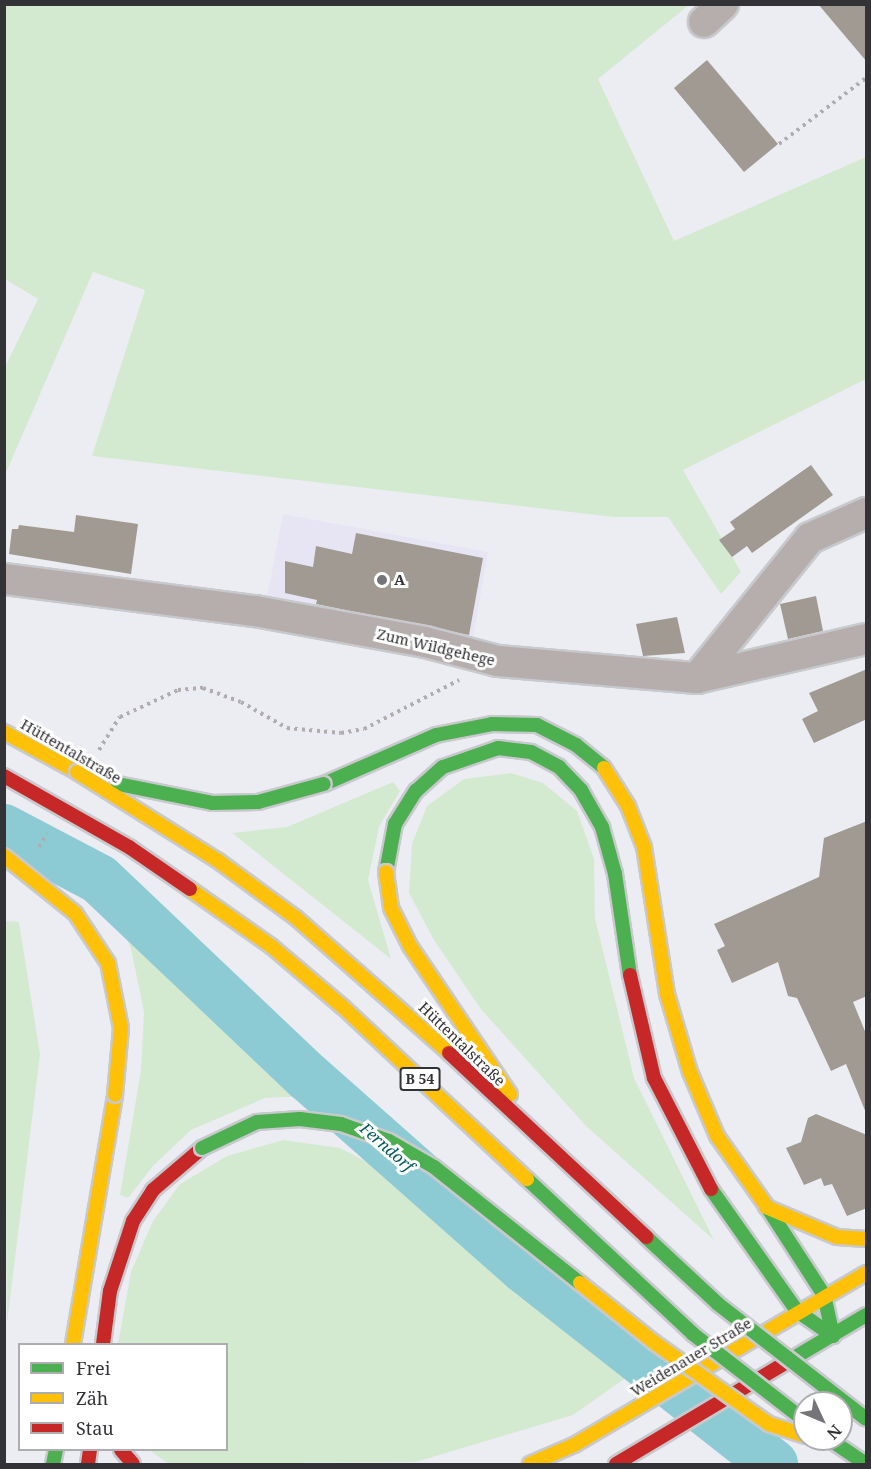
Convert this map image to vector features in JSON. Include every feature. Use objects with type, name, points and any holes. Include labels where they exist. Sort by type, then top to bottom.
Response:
[{"type":"main road","points":[[77,772],[168,797],[212,803],[258,802],[324,784],[436,735],[492,724],[537,725],[576,745],[607,771],[644,847],[667,993],[690,1072],[717,1136],[807,1264],[824,1295],[833,1336]]},
{"type":"main road","name":"Hüttentalstraße","points":[[4,732],[77,772],[208,854],[295,917],[370,980],[718,1304],[867,1419]]},
{"type":"main road","points":[[545,1145],[410,946],[391,908],[386,872],[395,824],[416,791],[443,767],[498,748],[531,752],[559,767],[582,790],[602,827],[615,874],[635,1005],[654,1078],[680,1135],[718,1201],[797,1311],[833,1336]]},
{"type":"main road","name":"B 54","points":[[4,776],[129,847],[271,946],[351,1015],[693,1334],[793,1412]]},
{"type":"main road","points":[[4,856],[75,914],[92,934],[108,963],[121,1028],[115,1095],[73,1343]]},
{"type":"main road","points":[[103,1343],[110,1291],[133,1221],[153,1190],[202,1148],[257,1122],[300,1119],[341,1124],[389,1141],[434,1167],[655,1343],[770,1424],[793,1432]]},
{"type":"main road","points":[[765,1206],[837,1237],[867,1239]]},
{"type":"main road","name":"Weidenauer Straße","points":[[530,1464],[574,1445],[824,1295],[867,1273]]},
{"type":"main road","points":[[616,1464],[867,1315]]},
{"type":"main road","points":[[123,1451],[133,1464]]},
{"type":"main road","points":[[847,1451],[866,1464]]},
{"type":"street","points":[[697,678],[810,538],[867,513]]},
{"type":"street","name":"Zum Wildgehege","points":[[4,579],[255,611],[425,642],[498,661],[697,678],[867,639]]},
{"type":"path","points":[[779,144],[867,78]]},
{"type":"path","points":[[98,752],[120,717],[178,690],[203,688],[241,702],[287,728],[342,733],[364,729],[498,661]]},
{"type":"shaded area","name":"A","points":[[283,514],[488,552],[473,639],[267,597]]},
{"type":"green space","points":[[5,5],[689,5],[598,79],[674,241],[866,157],[866,379],[683,470],[741,572],[721,594],[668,517],[614,517],[92,456],[145,290],[93,272],[5,475],[5,367],[38,299],[5,279]]},
{"type":"green space","points":[[511,773],[543,783],[577,811],[594,859],[595,918],[634,1078],[714,1240],[586,1126],[480,1008],[434,940],[409,893],[412,844],[427,806],[464,779]]},
{"type":"green space","points":[[393,782],[400,791],[379,827],[368,880],[391,959],[232,833],[287,827]]},
{"type":"green space","points":[[113,904],[311,1096],[265,1098],[191,1130],[153,1166],[128,1198],[120,1195],[141,1070],[144,1012],[131,949]]},
{"type":"green space","points":[[4,921],[19,922],[40,1054],[7,1324]]},
{"type":"green space","points":[[283,1140],[340,1148],[431,1195],[640,1368],[573,1415],[416,1462],[169,1464],[150,1451],[228,1451],[228,1343],[118,1343],[131,1272],[153,1221],[180,1184],[227,1156]]},
{"type":"building","points":[[818,4],[867,4],[867,62]]},
{"type":"building","points":[[707,60],[778,144],[744,172],[674,88]]},
{"type":"building","points":[[811,465],[833,495],[752,553],[747,546],[732,557],[719,540],[735,529],[730,522]]},
{"type":"building","points":[[76,515],[138,524],[131,574],[9,554],[12,529],[18,529],[19,525],[74,532]]},
{"type":"building","name":"A","points":[[356,533],[483,558],[469,635],[316,604],[317,600],[285,593],[285,561],[313,567],[316,546],[352,554]]},
{"type":"building","points":[[816,596],[823,631],[788,639],[780,604]]},
{"type":"building","points":[[677,617],[685,653],[643,656],[636,624]]},
{"type":"building","points":[[867,669],[867,719],[814,743],[802,719],[818,711],[809,693]]},
{"type":"building","points":[[867,821],[867,996],[853,1002],[867,1036],[866,1113],[846,1064],[831,1071],[797,998],[788,996],[778,962],[732,983],[717,950],[725,946],[714,924],[819,877],[824,838]]},
{"type":"building","points":[[816,1114],[867,1135],[867,1208],[847,1216],[832,1184],[824,1186],[821,1178],[804,1185],[786,1148],[801,1142],[808,1118]]},
{"type":"waterway","name":"Ferndorf","points":[[4,829],[99,879],[308,1077],[524,1268],[773,1464]]},
{"type":"traffic: fast","points":[[324,784],[436,735],[492,724],[537,725],[576,745],[604,768]]},
{"type":"traffic: fast","points":[[386,872],[395,824],[416,791],[443,767],[498,748],[531,752],[559,767],[581,790],[602,827],[615,874],[630,975]]},
{"type":"traffic: fast","points":[[118,784],[212,803],[258,802],[324,784]]},
{"type":"traffic: fast","points":[[202,1148],[257,1122],[300,1119],[341,1124],[389,1141],[434,1167],[580,1283]]},
{"type":"traffic: fast","points":[[527,1179],[693,1334],[793,1412]]},
{"type":"traffic: fast","points":[[711,1189],[797,1311],[833,1336]]},
{"type":"traffic: fast","points":[[767,1207],[824,1295],[833,1336]]},
{"type":"traffic: fast","points":[[646,1237],[718,1304],[866,1419]]},
{"type":"traffic: fast","points":[[787,1362],[866,1315]]},
{"type":"traffic: fast","points":[[53,1464],[56,1451]]},
{"type":"traffic: fast","points":[[847,1451],[866,1464]]},
{"type":"traffic: slow","points":[[4,732],[77,772]]},
{"type":"traffic: slow","points":[[604,768],[628,806],[644,847],[667,994],[690,1072],[717,1136],[767,1207]]},
{"type":"traffic: slow","points":[[77,772],[217,860],[295,917],[449,1053]]},
{"type":"traffic: slow","points":[[4,856],[75,913],[108,963],[121,1028],[115,1095]]},
{"type":"traffic: slow","points":[[386,872],[391,908],[410,946],[510,1094]]},
{"type":"traffic: slow","points":[[190,889],[271,946],[343,1007],[527,1179]]},
{"type":"traffic: slow","points":[[73,1343],[115,1095]]},
{"type":"traffic: slow","points":[[766,1207],[837,1237],[866,1239]]},
{"type":"traffic: slow","points":[[530,1464],[574,1445],[866,1273]]},
{"type":"traffic: slow","points":[[580,1283],[655,1343],[769,1424],[793,1432]]},
{"type":"traffic: jam","points":[[4,776],[129,847],[190,889]]},
{"type":"traffic: jam","points":[[630,975],[654,1078],[711,1189]]},
{"type":"traffic: jam","points":[[449,1053],[646,1237]]},
{"type":"traffic: jam","points":[[103,1343],[110,1291],[133,1221],[153,1190],[202,1148]]},
{"type":"traffic: jam","points":[[616,1464],[787,1362]]},
{"type":"traffic: jam","points":[[88,1464],[90,1451]]},
{"type":"traffic: jam","points":[[122,1451],[133,1464]]},
{"type":"place","name":"A","points":[[382,580]]}]
